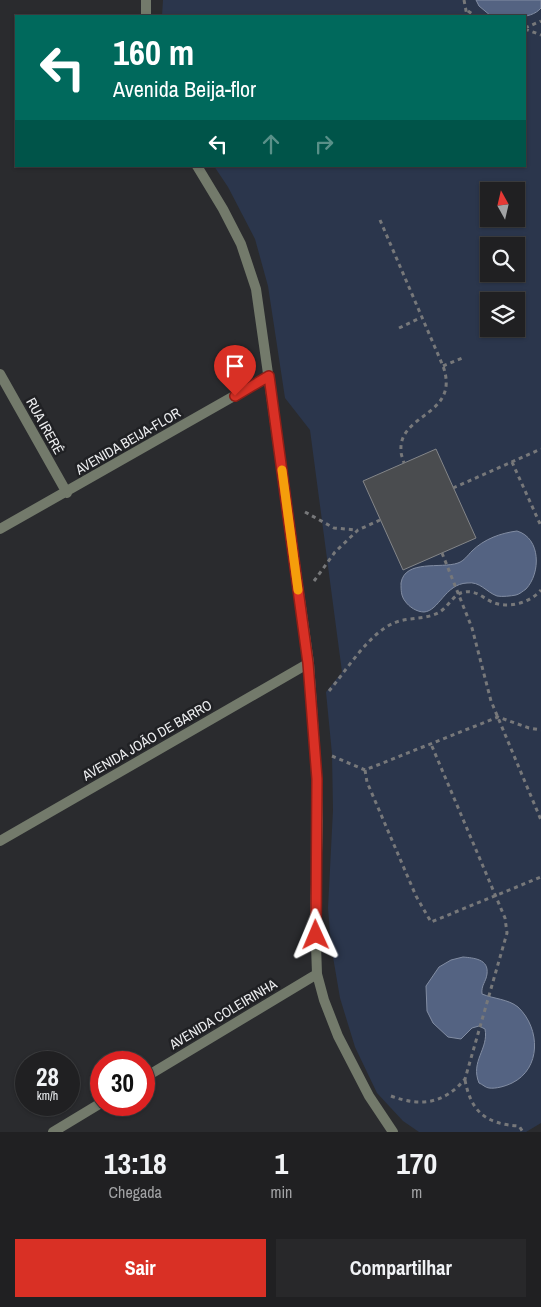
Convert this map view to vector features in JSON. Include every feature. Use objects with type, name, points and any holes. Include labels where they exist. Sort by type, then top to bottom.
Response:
[{"type":"street","points":[[146,0],[146,15]]},
{"type":"street","points":[[198,167],[241,244],[256,289],[269,376],[308,663],[312,707],[318,821],[315,916],[317,974],[324,1000],[338,1036],[369,1096],[393,1132]]},
{"type":"street","name":"RUA IRERÊ","points":[[0,374],[67,493]]},
{"type":"street","name":"AVENIDA BEIJA-FLOR","points":[[0,530],[269,376]]},
{"type":"street","name":"AVENIDA JOÃO DE BARRO","points":[[0,841],[308,663]]},
{"type":"street","name":"AVENIDA COLEIRINHA","points":[[155,1071],[317,974]]},
{"type":"street","points":[[60,1130],[90,1110]]},
{"type":"path","points":[[464,0],[468,15]]},
{"type":"path","points":[[468,10],[474,15]]},
{"type":"path","points":[[526,28],[541,21]]},
{"type":"path","points":[[526,29],[541,35]]},
{"type":"path","points":[[380,220],[444,366],[447,383],[439,404],[410,428],[403,439],[401,451],[404,463]]},
{"type":"path","points":[[398,328],[422,317]]},
{"type":"path","points":[[444,366],[465,357]]},
{"type":"path","points":[[453,488],[541,449]]},
{"type":"path","points":[[512,462],[541,526]]},
{"type":"path","points":[[285,495],[300,509],[334,528],[358,530]]},
{"type":"path","points":[[300,606],[316,578],[335,552],[358,530],[380,520]]},
{"type":"path","points":[[442,553],[472,628],[491,701],[541,820]]},
{"type":"path","points":[[312,707],[328,692],[371,639],[391,624],[427,617],[440,612],[458,594],[465,591],[475,592],[492,602],[511,605],[526,602],[541,590]]},
{"type":"path","points":[[315,749],[365,770],[498,717],[529,728],[541,730]]},
{"type":"path","points":[[369,1096],[389,1095],[407,1102],[426,1103],[444,1097],[465,1079],[507,933],[505,918],[431,744]]},
{"type":"path","points":[[365,770],[368,782],[416,896],[430,922],[541,877]]},
{"type":"path","points":[[465,1079],[468,1095],[476,1109],[488,1119],[503,1125],[519,1126],[523,1132]]},
{"type":"shaded area","points":[[163,0],[541,0],[541,1123],[526,1132],[419,1132],[403,1121],[377,1093],[355,1047],[340,998],[331,945],[328,908],[333,810],[332,754],[326,692],[342,672],[310,430],[285,398],[268,286],[255,239],[228,187],[215,167],[526,167],[526,15],[162,15]]},
{"type":"shaded area","points":[[476,0],[541,0],[541,8],[531,15],[526,16],[490,15],[479,6]]},
{"type":"shaded area","points":[[517,531],[531,541],[536,557],[536,565],[531,582],[520,593],[512,596],[497,596],[476,584],[459,584],[429,611],[424,612],[413,609],[404,599],[401,583],[404,575],[409,571],[425,566],[458,563],[487,540],[505,533]]},
{"type":"shaded area","points":[[463,957],[480,960],[486,965],[487,974],[482,994],[514,1004],[526,1016],[531,1026],[534,1037],[533,1059],[522,1077],[504,1086],[489,1088],[479,1083],[477,1068],[486,1036],[485,1029],[479,1026],[472,1028],[461,1039],[448,1037],[433,1023],[427,1011],[426,986],[439,967],[451,960]]},
{"type":"building","points":[[436,449],[476,538],[403,570],[363,481]]},
{"type":"slow traffic","points":[[282,470],[298,590]]},
{"type":"route","points":[[235,396],[269,376],[308,663],[317,779],[316,935]]}]
